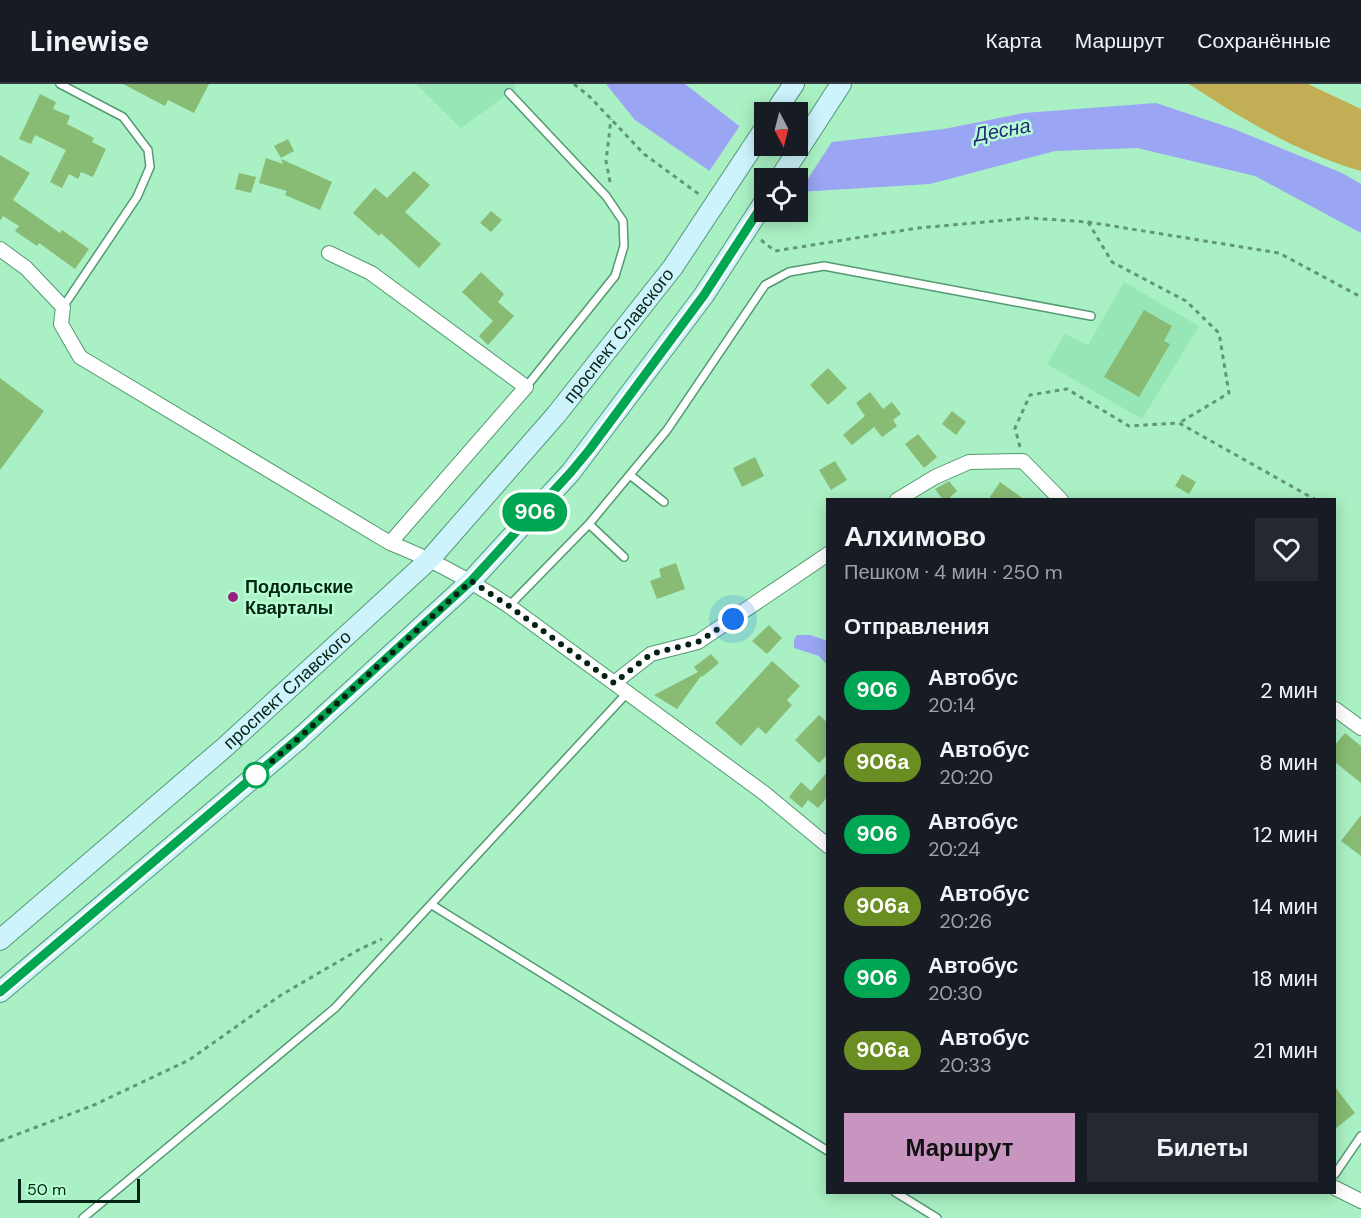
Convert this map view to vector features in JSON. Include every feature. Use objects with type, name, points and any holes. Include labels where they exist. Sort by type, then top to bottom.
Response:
[{"type":"main road","points":[[782,102],[794,84]]},
{"type":"main road","points":[[787,168],[842,84]]},
{"type":"main road","name":"проспект Славского","points":[[0,940],[212,759],[430,559],[556,415],[673,267],[754,145]]},
{"type":"main road","points":[[0,992],[299,738],[471,581],[571,472],[704,295],[754,218]]},
{"type":"street","points":[[0,249],[26,268],[63,307],[61,324],[80,357],[390,543],[430,559],[471,581],[509,606],[764,794],[826,844]]},
{"type":"street","points":[[329,253],[371,273],[526,387],[390,543]]},
{"type":"street","points":[[900,498],[935,477],[969,462],[1023,460],[1059,498]]},
{"type":"street","points":[[614,683],[651,654],[698,642],[826,555]]},
{"type":"street","points":[[1336,710],[1361,728]]},
{"type":"street","points":[[1336,1188],[1361,1201]]},
{"type":"lane","points":[[60,84],[123,117],[148,150],[150,167],[137,197],[63,307]]},
{"type":"lane","points":[[509,93],[606,196],[623,221],[624,246],[615,276],[526,387]]},
{"type":"lane","points":[[509,606],[589,524],[667,430],[765,285],[789,272],[824,266],[1091,316]]},
{"type":"lane","points":[[630,475],[664,502]]},
{"type":"lane","points":[[589,524],[624,557]]},
{"type":"lane","points":[[83,1218],[335,1008],[627,693]]},
{"type":"lane","points":[[432,905],[826,1150]]},
{"type":"lane","points":[[1336,1173],[1361,1136]]},
{"type":"lane","points":[[898,1194],[937,1218]]},
{"type":"path","points":[[574,84],[590,97],[644,153],[700,195]]},
{"type":"path","points":[[611,119],[606,161],[615,210]]},
{"type":"path","points":[[757,237],[775,251],[918,228],[1029,218],[1088,222],[1279,253],[1361,297]]},
{"type":"path","points":[[1023,460],[1015,428],[1030,395],[1067,389],[1130,426],[1179,423],[1229,393],[1219,333],[1186,301],[1112,262],[1088,222]]},
{"type":"path","points":[[1179,423],[1312,498]]},
{"type":"path","points":[[0,1141],[94,1105],[189,1060],[281,995],[360,949],[414,925]]},
{"type":"shaded area","points":[[416,84],[513,84],[516,88],[461,128]]},
{"type":"shaded area","points":[[1189,84],[1308,84],[1361,109],[1361,171],[1316,155],[1272,134]]},
{"type":"shaded area","points":[[1124,282],[1199,326],[1142,419],[1047,364],[1065,334],[1088,345]]},
{"type":"water","name":"Десна","points":[[606,84],[685,84],[754,137],[754,156],[808,156],[808,145],[944,129],[1024,113],[1156,103],[1234,129],[1342,173],[1361,184],[1361,233],[1255,176],[1137,148],[1055,151],[930,184],[808,191],[808,168],[754,168],[754,187],[745,195],[635,120]]},
{"type":"water","points":[[797,635],[810,635],[826,640],[826,664],[819,656],[794,648]]},
{"type":"pier","points":[[741,124],[754,129],[754,156],[808,156],[808,137],[824,139],[835,137],[808,179],[808,168],[754,168],[754,198],[744,198],[708,173]]},
{"type":"building","points":[[123,84],[209,84],[194,113],[168,100],[165,106]]},
{"type":"building","points":[[40,94],[56,102],[53,109],[70,116],[67,124],[94,138],[92,142],[106,149],[93,177],[81,172],[78,179],[69,174],[62,188],[50,182],[66,150],[35,135],[31,144],[19,139]]},
{"type":"building","points":[[288,139],[294,151],[281,158],[274,146]]},
{"type":"building","points":[[0,155],[30,173],[13,200],[60,233],[62,230],[89,249],[75,269],[39,243],[37,246],[15,231],[19,226],[3,216],[0,221]]},
{"type":"building","points":[[266,158],[283,164],[281,159],[332,182],[320,210],[285,195],[287,191],[259,183]]},
{"type":"building","points":[[414,171],[430,185],[405,212],[441,244],[419,268],[381,233],[379,236],[353,213],[375,188],[387,198]]},
{"type":"building","points":[[239,173],[256,177],[251,193],[235,189]]},
{"type":"building","points":[[491,211],[502,220],[491,232],[480,223]]},
{"type":"building","points":[[481,272],[504,294],[498,302],[514,316],[488,345],[479,336],[493,321],[462,292]]},
{"type":"building","points":[[1144,310],[1172,326],[1164,341],[1170,344],[1139,397],[1104,377]]},
{"type":"building","points":[[828,368],[847,388],[828,405],[810,385]]},
{"type":"building","points":[[0,378],[44,411],[0,470]]},
{"type":"building","points":[[870,392],[883,409],[892,402],[901,414],[893,420],[897,426],[882,437],[874,427],[852,445],[843,435],[865,416],[856,403]]},
{"type":"building","points":[[952,411],[966,422],[956,435],[942,424]]},
{"type":"building","points":[[918,434],[937,457],[924,468],[905,444]]},
{"type":"building","points":[[755,457],[764,476],[742,487],[733,468]]},
{"type":"building","points":[[835,461],[847,480],[831,490],[819,470]]},
{"type":"building","points":[[1182,474],[1196,482],[1189,494],[1175,486]]},
{"type":"building","points":[[949,481],[957,491],[949,498],[942,498],[935,489]]},
{"type":"building","points":[[1000,482],[1022,498],[989,498]]},
{"type":"building","points":[[676,563],[685,589],[657,599],[650,581],[661,577],[659,569]]},
{"type":"building","points":[[769,625],[782,638],[767,654],[752,641]]},
{"type":"building","points":[[711,654],[719,663],[701,676],[677,709],[654,695],[698,672],[694,667]]},
{"type":"building","points":[[772,661],[800,686],[787,700],[792,705],[766,734],[758,727],[741,746],[715,723]]},
{"type":"building","points":[[819,715],[826,721],[826,756],[819,763],[795,740]]},
{"type":"building","points":[[1345,733],[1361,746],[1361,783],[1336,763],[1336,744]]},
{"type":"building","points":[[826,773],[826,798],[818,808],[808,800],[802,808],[789,797],[801,782],[811,791]]},
{"type":"building","points":[[1361,815],[1361,856],[1341,841]]},
{"type":"building","points":[[1336,1088],[1355,1113],[1336,1128]]},
{"type":"bus line","name":"906","points":[[0,992],[299,738],[471,581],[590,449],[704,295],[754,218]]},
{"type":"place","name":"Подольские Кварталы","points":[[233,597]]},
{"type":"route","points":[[256,775],[471,581],[614,683],[651,654],[698,642],[733,619]]}]
